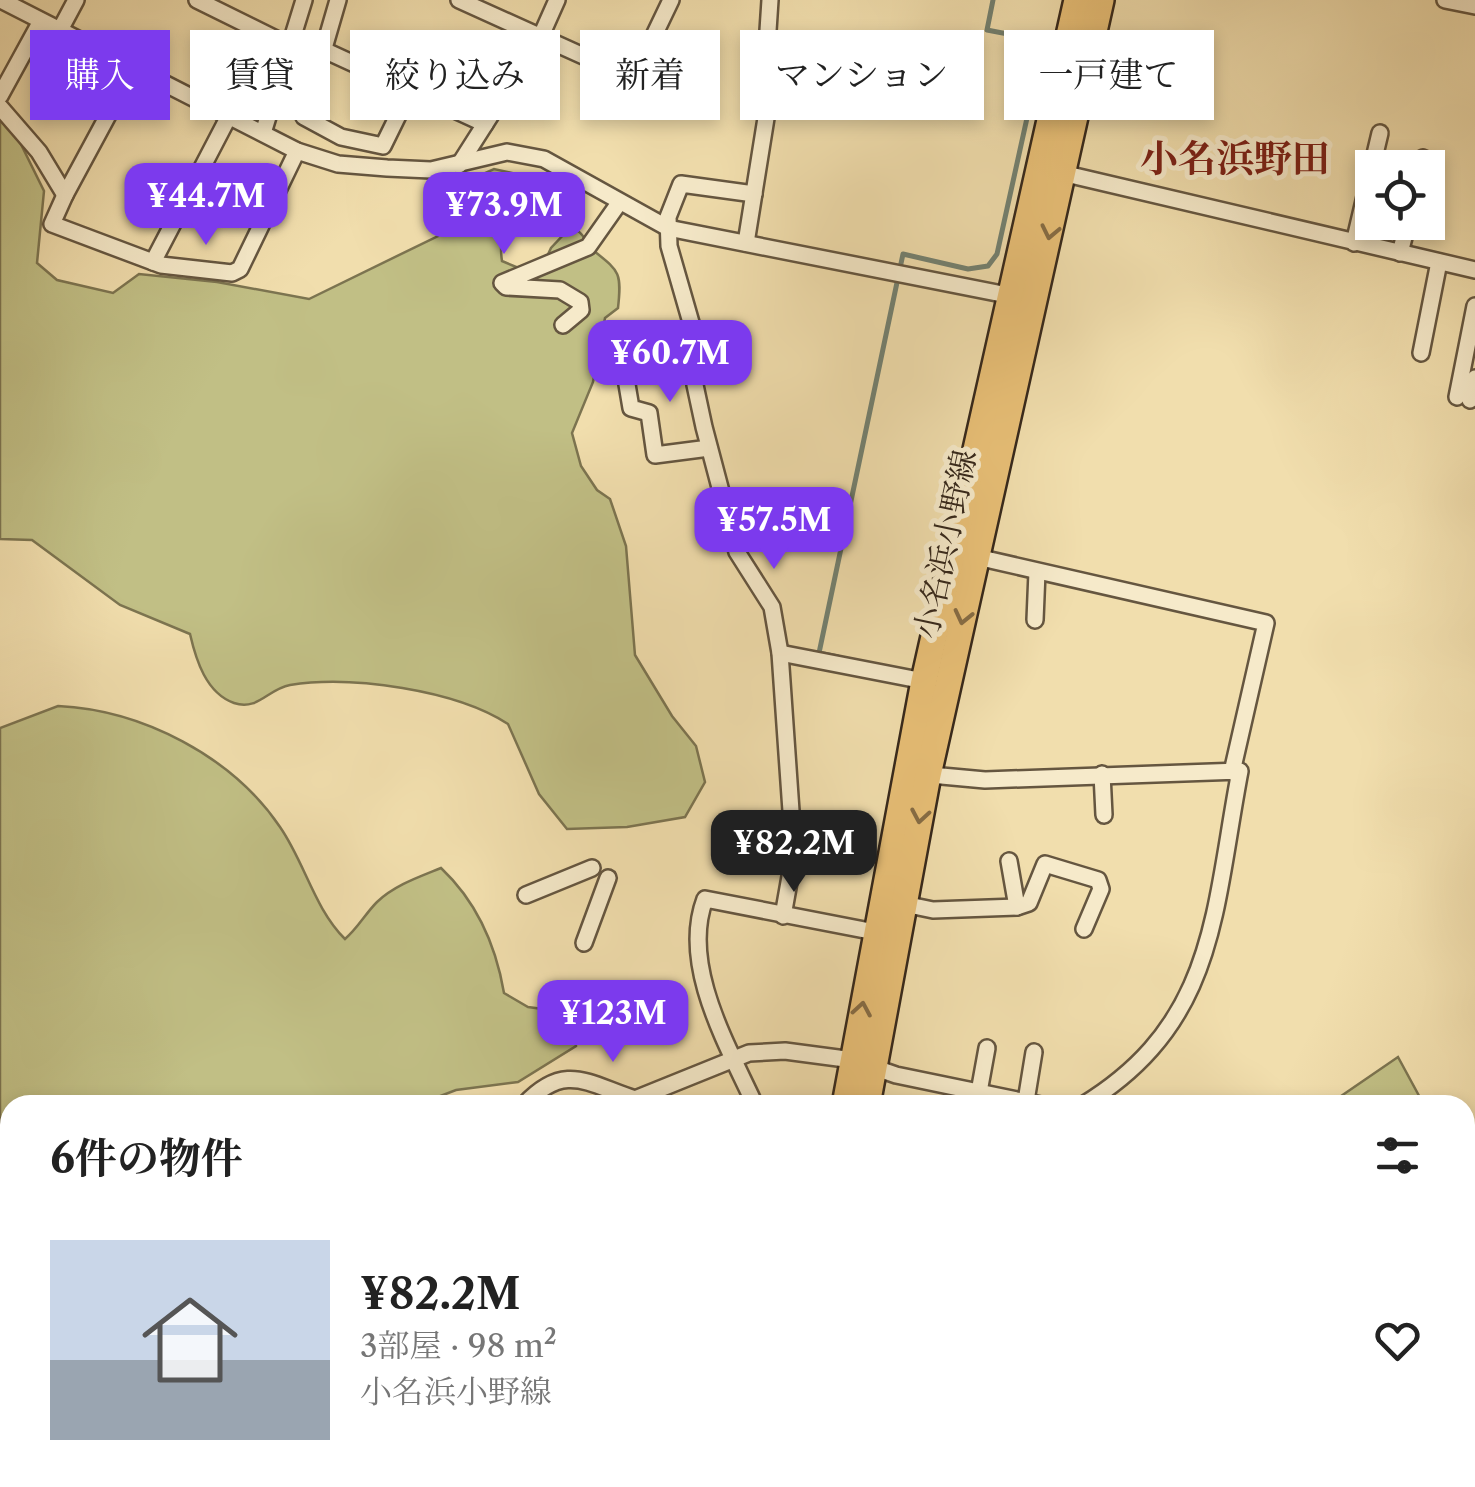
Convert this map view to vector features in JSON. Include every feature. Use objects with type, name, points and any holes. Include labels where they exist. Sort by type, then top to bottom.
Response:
[{"type":"main road","name":"小名浜小野線","points":[[850,1095],[864,1063],[904,904],[924,681],[1077,0]]},
{"type":"main road","name":"小名浜小野線","points":[[866,1095],[864,1063],[875,932],[976,557],[1101,0]]},
{"type":"street","points":[[1,0],[60,30],[76,0]]},
{"type":"street","points":[[197,0],[256,30]]},
{"type":"street","points":[[296,30],[304,0]]},
{"type":"street","points":[[330,33],[338,0]]},
{"type":"street","points":[[459,0],[527,30]]},
{"type":"street","points":[[544,30],[557,0]]},
{"type":"street","points":[[560,45],[620,73],[637,71],[670,0]]},
{"type":"street","points":[[746,244],[767,112],[764,92],[770,0]]},
{"type":"street","points":[[1445,0],[1475,6]]},
{"type":"street","points":[[0,96],[42,21]]},
{"type":"street","points":[[0,107],[39,152],[64,194]]},
{"type":"street","points":[[105,120],[52,224],[153,262],[232,273],[240,269],[297,151]]},
{"type":"street","points":[[153,262],[228,120]]},
{"type":"street","points":[[238,120],[297,151],[338,164],[387,168],[459,165],[507,152],[544,159],[668,228],[1036,300]]},
{"type":"street","points":[[263,133],[267,120]]},
{"type":"street","points":[[310,120],[341,136],[383,146],[396,120]]},
{"type":"street","points":[[477,120],[485,124]]},
{"type":"street","points":[[459,165],[488,120]]},
{"type":"street","points":[[1354,243],[1380,133]]},
{"type":"street","points":[[1062,174],[1475,270]]},
{"type":"street","points":[[754,194],[683,182],[668,217],[668,246],[692,326],[695,385],[736,552],[772,607],[780,653],[794,854],[783,916]]},
{"type":"street","points":[[563,325],[581,310],[576,299],[560,290],[506,288],[502,283],[588,247],[618,203]]},
{"type":"street","points":[[1400,253],[1403,240]]},
{"type":"street","points":[[1420,352],[1439,262]]},
{"type":"street","points":[[1475,306],[1463,399],[1475,378]]},
{"type":"street","points":[[623,361],[631,408],[649,414],[655,455],[709,448]]},
{"type":"street","points":[[976,557],[1266,623],[1235,710],[1232,772]]},
{"type":"street","points":[[1035,620],[1037,572]]},
{"type":"street","points":[[780,653],[924,681]]},
{"type":"street","points":[[917,773],[986,780],[1240,772],[1198,978],[1158,1046],[1096,1095]]},
{"type":"street","points":[[1102,774],[1104,815]]},
{"type":"street","points":[[1009,860],[1017,907]]},
{"type":"street","points":[[904,904],[933,910],[1017,907],[1029,903],[1046,864],[1098,880],[1101,889],[1084,930]]},
{"type":"street","points":[[526,895],[592,868]]},
{"type":"street","points":[[584,943],[608,878]]},
{"type":"street","points":[[750,1095],[702,972],[696,940],[704,900],[875,932]]},
{"type":"street","points":[[980,1092],[988,1048]]},
{"type":"street","points":[[645,1095],[734,1059],[766,1051],[864,1063],[995,1095]]},
{"type":"street","points":[[1034,1052],[1034,1095]]},
{"type":"street","points":[[533,1095],[542,1085],[572,1077],[624,1095]]},
{"type":"shaded area","points":[[0,112],[9,120],[44,191],[37,263],[57,280],[113,293],[139,274],[217,282],[309,299],[438,236],[461,184],[494,169],[512,173],[502,261],[521,269],[543,265],[551,248],[567,231],[580,233],[617,274],[619,296],[618,308],[605,318],[593,382],[572,433],[581,466],[597,490],[610,499],[626,546],[635,655],[672,716],[696,746],[705,782],[685,817],[627,827],[567,829],[539,794],[508,724],[461,702],[432,694],[372,684],[315,682],[282,687],[250,704],[234,703],[209,684],[190,634],[120,605],[32,540],[0,539]]},
{"type":"shaded area","points":[[58,706],[121,717],[182,741],[237,779],[260,802],[280,827],[325,913],[345,939],[384,896],[441,868],[483,925],[504,993],[528,1007],[573,1013],[576,1046],[518,1082],[443,1095],[0,1095],[0,728]]},
{"type":"shaded area","points":[[1398,1057],[1419,1095],[1343,1095]]},
{"type":"waterway","points":[[838,657],[819,653],[903,254],[968,269],[988,266],[997,254],[1044,41],[987,30],[993,0]]},
{"type":"district","name":"小名浜野田","points":[[1235,158]]}]
